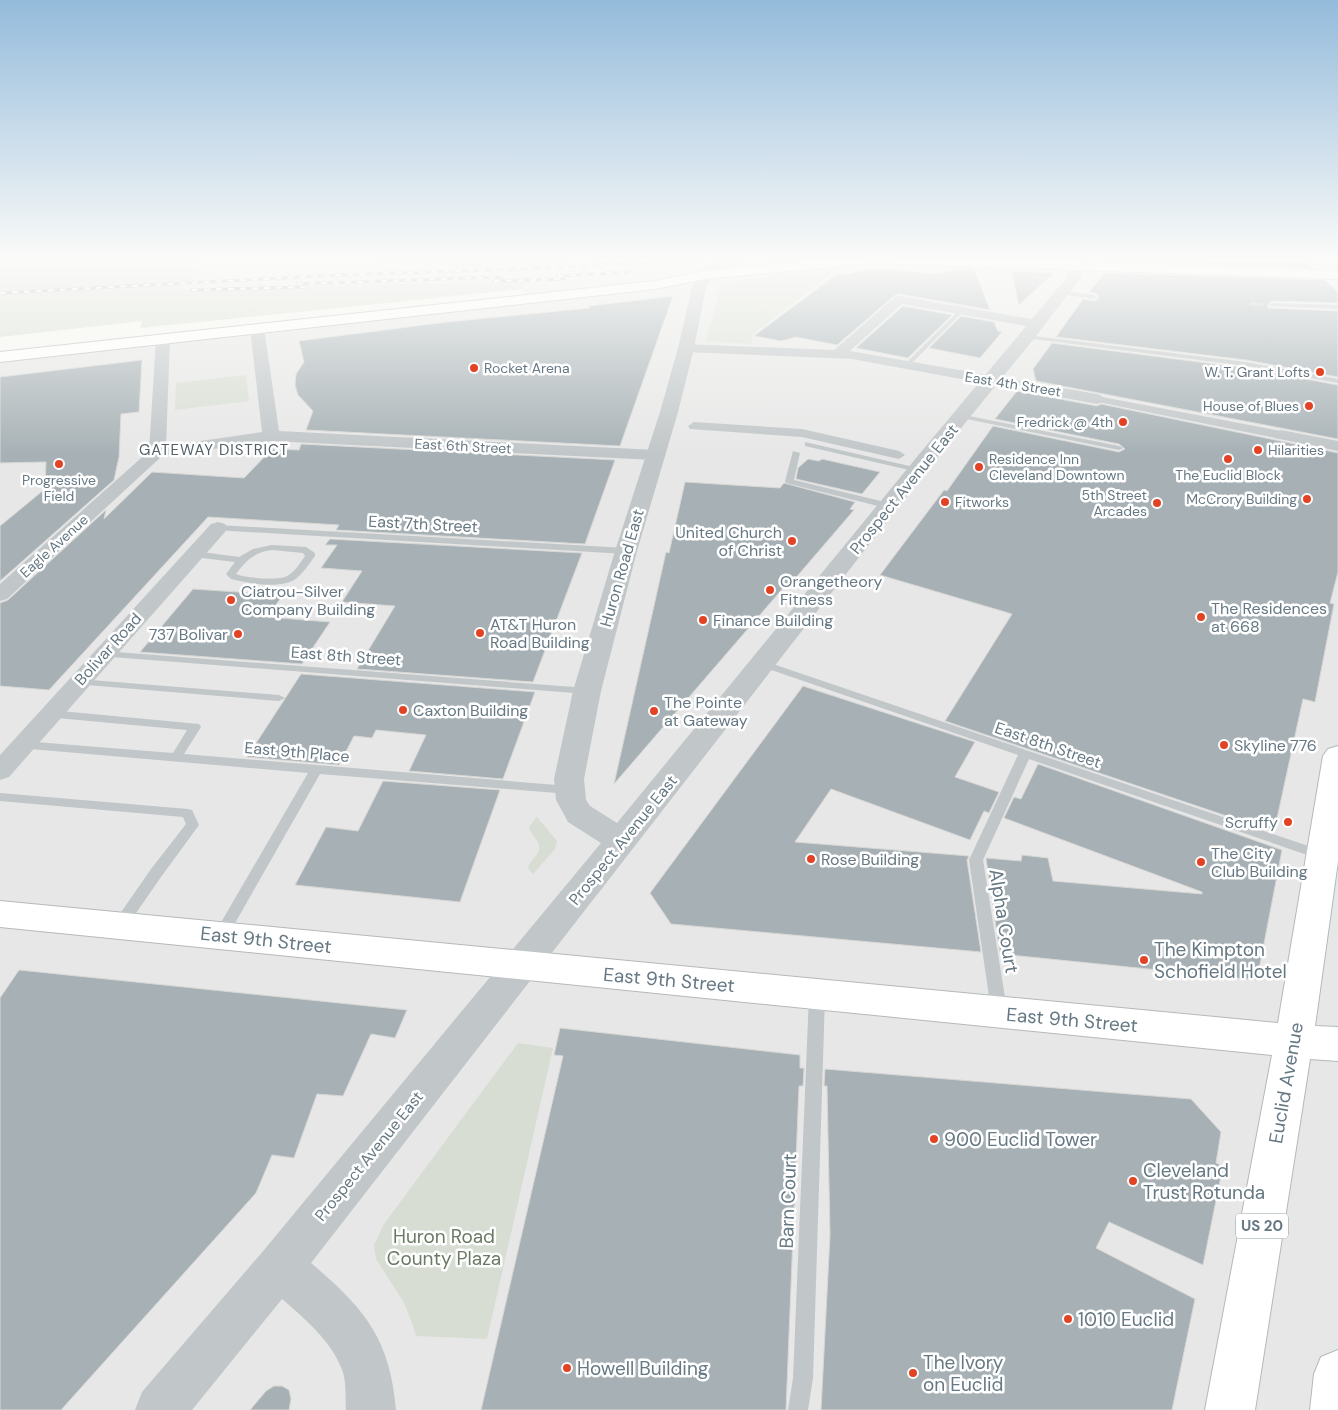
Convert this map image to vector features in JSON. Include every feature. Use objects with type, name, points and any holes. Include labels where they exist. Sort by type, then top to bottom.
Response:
[{"type":"main road","points":[[1,346],[205,324]]},
{"type":"main road","points":[[1,346],[163,339],[296,324]]},
{"type":"main road","name":"Euclid Avenue","points":[[1230,1410],[1294,1041],[1338,756]]},
{"type":"main road","name":"East 9th Street","points":[[0,914],[999,1013],[1338,1044]]},
{"type":"main road","points":[[1335,1410],[1338,1374]]},
{"type":"street","name":"Huron Road East","points":[[621,841],[579,814],[573,806],[569,790],[569,779],[587,691],[686,348],[691,324]]},
{"type":"street","points":[[839,353],[872,324]]},
{"type":"street","name":"Prospect Avenue East","points":[[160,1410],[280,1266],[1037,324]]},
{"type":"street","points":[[257,328],[271,436]]},
{"type":"street","points":[[157,452],[163,339]]},
{"type":"street","name":"East 4th Street","points":[[686,348],[839,353],[992,379],[1338,446]]},
{"type":"street","points":[[694,426],[802,433],[899,455]]},
{"type":"street","name":"East 6th Street","points":[[157,452],[271,436],[655,456]]},
{"type":"street","name":"Eagle Avenue","points":[[0,595],[157,452]]},
{"type":"street","name":"Bolivar Road","points":[[0,771],[218,528]]},
{"type":"street","points":[[280,1266],[332,1313],[354,1339],[367,1369],[371,1410]]},
{"type":"lane","points":[[907,365],[948,324]]},
{"type":"lane","points":[[1027,337],[1246,364],[1338,381]]},
{"type":"lane","points":[[962,416],[1118,448]]},
{"type":"lane","points":[[808,444],[918,470]]},
{"type":"lane","points":[[796,453],[789,481],[890,506]]},
{"type":"lane","name":"East 7th Street","points":[[218,528],[626,551]]},
{"type":"lane","points":[[194,554],[241,560],[262,547],[306,550],[310,553],[310,556],[286,580],[234,577],[231,574],[241,560]]},
{"type":"lane","name":"East 8th Street","points":[[103,654],[587,691]]},
{"type":"lane","name":"East 8th Street","points":[[764,664],[1323,856]]},
{"type":"lane","points":[[78,682],[279,698]]},
{"type":"lane","points":[[50,714],[195,727],[176,758]]},
{"type":"lane","name":"East 9th Place","points":[[23,745],[569,790]]},
{"type":"lane","name":"Alpha Court","points":[[999,1013],[976,860],[1025,754]]},
{"type":"lane","points":[[221,935],[316,770]]},
{"type":"lane","points":[[0,797],[188,813],[193,826],[156,873],[120,925]]},
{"type":"lane","name":"Barn Court","points":[[798,1410],[803,1378],[817,994]]},
{"type":"shaded area","points":[[301,324],[1338,324],[1338,1410],[0,1410],[0,357]]},
{"type":"green space","points":[[0,324],[117,324],[0,337]]},
{"type":"green space","points":[[141,324],[181,324],[140,328]]},
{"type":"green space","points":[[711,324],[766,324],[753,334],[751,344],[706,341]]},
{"type":"green space","points":[[246,375],[249,401],[175,410],[176,383]]},
{"type":"green space","points":[[537,817],[557,841],[555,849],[533,874],[528,868],[539,850],[539,846],[529,827]]},
{"type":"green space","name":"Huron Road County Plaza","points":[[518,1043],[553,1048],[487,1339],[416,1336],[403,1301],[376,1259],[374,1245],[384,1224]]},
{"type":"building","name":"Rocket Arena","points":[[433,324],[663,324],[620,446],[306,430],[313,411],[298,395],[295,385],[296,374],[304,362],[299,341]]},
{"type":"building","points":[[770,324],[862,324],[837,345],[796,337],[781,341],[754,336]]},
{"type":"building","points":[[883,324],[943,324],[908,358],[856,348]]},
{"type":"building","points":[[953,324],[995,324],[998,331],[1002,332],[980,358],[929,348]]},
{"type":"building","points":[[1065,324],[1338,324],[1338,377],[1246,360],[1056,337]]},
{"type":"building","points":[[1052,343],[1246,368],[1338,385],[1338,439],[1036,381],[1033,369]]},
{"type":"building","name":"Progressive Field","points":[[142,360],[139,412],[121,414],[119,457],[114,480],[0,581],[0,526],[45,489],[46,462],[0,463],[0,377]]},
{"type":"building","points":[[1017,391],[1097,406],[1101,404],[1338,453],[1338,572],[1330,603],[1334,604],[1315,702],[1303,699],[1274,832],[945,721],[1012,614],[880,575],[944,490],[947,491],[993,426],[1119,452],[1125,449],[1119,444],[995,419]]},
{"type":"building","points":[[301,444],[615,460],[585,544],[336,530],[339,525],[208,517],[49,690],[0,686],[0,603],[8,600],[106,510],[104,519],[152,472],[244,478],[272,449],[299,450]]},
{"type":"building","points":[[808,459],[819,461],[822,459],[880,472],[862,494],[796,479],[798,468]]},
{"type":"building","points":[[685,482],[780,488],[784,483],[855,502],[850,509],[854,510],[787,588],[784,587],[614,784],[666,552],[669,553]]},
{"type":"building","points":[[330,539],[582,553],[533,682],[357,669],[395,606],[342,602],[362,571],[321,568],[337,545],[325,545]]},
{"type":"building","name":"737 Bolivar","points":[[193,589],[283,595],[267,617],[330,622],[302,664],[140,652]]},
{"type":"building","name":"Caxton Building","points":[[301,674],[535,692],[503,779],[409,771],[426,735],[376,730],[372,738],[354,736],[339,765],[247,757]]},
{"type":"building","name":"Rose Building","points":[[803,686],[975,742],[955,777],[999,792],[989,813],[984,811],[970,840],[831,789],[795,842],[969,856],[967,860],[981,952],[671,924],[650,893]]},
{"type":"building","points":[[1038,764],[1282,850],[1257,980],[1000,954],[986,858],[1021,861],[1022,855],[1048,858],[1053,881],[1202,894],[1202,892],[1004,818],[1014,797],[1021,799]]},
{"type":"building","points":[[383,781],[500,790],[460,902],[295,885],[326,827],[358,831]]},
{"type":"building","points":[[19,970],[407,1010],[395,1038],[371,1034],[343,1096],[317,1094],[294,1158],[272,1155],[256,1193],[61,1410],[0,1410],[0,998]]},
{"type":"building","points":[[560,1028],[800,1055],[800,1068],[804,1068],[803,1086],[799,1086],[786,1410],[481,1410],[563,1056],[554,1055]]},
{"type":"building","points":[[825,1069],[1191,1099],[1221,1132],[1216,1163],[1223,1166],[1203,1265],[1109,1222],[1096,1248],[1195,1299],[1172,1410],[821,1410],[830,1235],[827,1086],[824,1086]]},
{"type":"building","points":[[274,1386],[282,1386],[289,1390],[291,1399],[289,1410],[250,1410],[266,1391]]},
{"type":"place","name":"Rocket Arena","points":[[474,368]]},
{"type":"place","name":"W. T. Grant Lofts","points":[[1320,372]]},
{"type":"place","name":"House of Blues","points":[[1309,406]]},
{"type":"place","name":"Fredrick @ 4th","points":[[1123,422]]},
{"type":"place","name":"Hilarities","points":[[1258,450]]},
{"type":"place","name":"The Euclid Block","points":[[1228,459]]},
{"type":"place","name":"Progressive Field","points":[[59,464]]},
{"type":"place","name":"Residence Inn Cleveland Downtown","points":[[979,467]]},
{"type":"place","name":"McCrory Building","points":[[1307,499]]},
{"type":"place","name":"Fitworks","points":[[945,502]]},
{"type":"place","name":"5th Street Arcades","points":[[1157,503]]},
{"type":"place","name":"United Church of Christ","points":[[792,541]]},
{"type":"place","name":"Orangetheory Fitness","points":[[770,590]]},
{"type":"place","name":"Ciatrou-Silver Company Building","points":[[231,600]]},
{"type":"place","name":"The Residences at 668","points":[[1201,617]]},
{"type":"place","name":"Finance Building","points":[[703,620]]},
{"type":"place","name":"AT&T Huron Road Building","points":[[480,633]]},
{"type":"place","name":"737 Bolivar","points":[[238,634]]},
{"type":"place","name":"Caxton Building","points":[[403,710]]},
{"type":"place","name":"The Pointe at Gateway","points":[[654,711]]},
{"type":"place","name":"Skyline 776","points":[[1224,745]]},
{"type":"place","name":"Scruffy","points":[[1288,822]]},
{"type":"place","name":"Rose Building","points":[[811,859]]},
{"type":"place","name":"The City Club Building","points":[[1201,862]]},
{"type":"place","name":"The Kimpton Schofield Hotel","points":[[1144,960]]},
{"type":"place","name":"900 Euclid Tower","points":[[934,1139]]},
{"type":"place","name":"Cleveland Trust Rotunda","points":[[1133,1181]]},
{"type":"place","name":"1010 Euclid","points":[[1068,1319]]},
{"type":"place","name":"Howell Building","points":[[567,1368]]},
{"type":"place","name":"The Ivory on Euclid","points":[[913,1373]]},
{"type":"district","name":"GATEWAY DISTRICT","points":[[214,450]]}]
